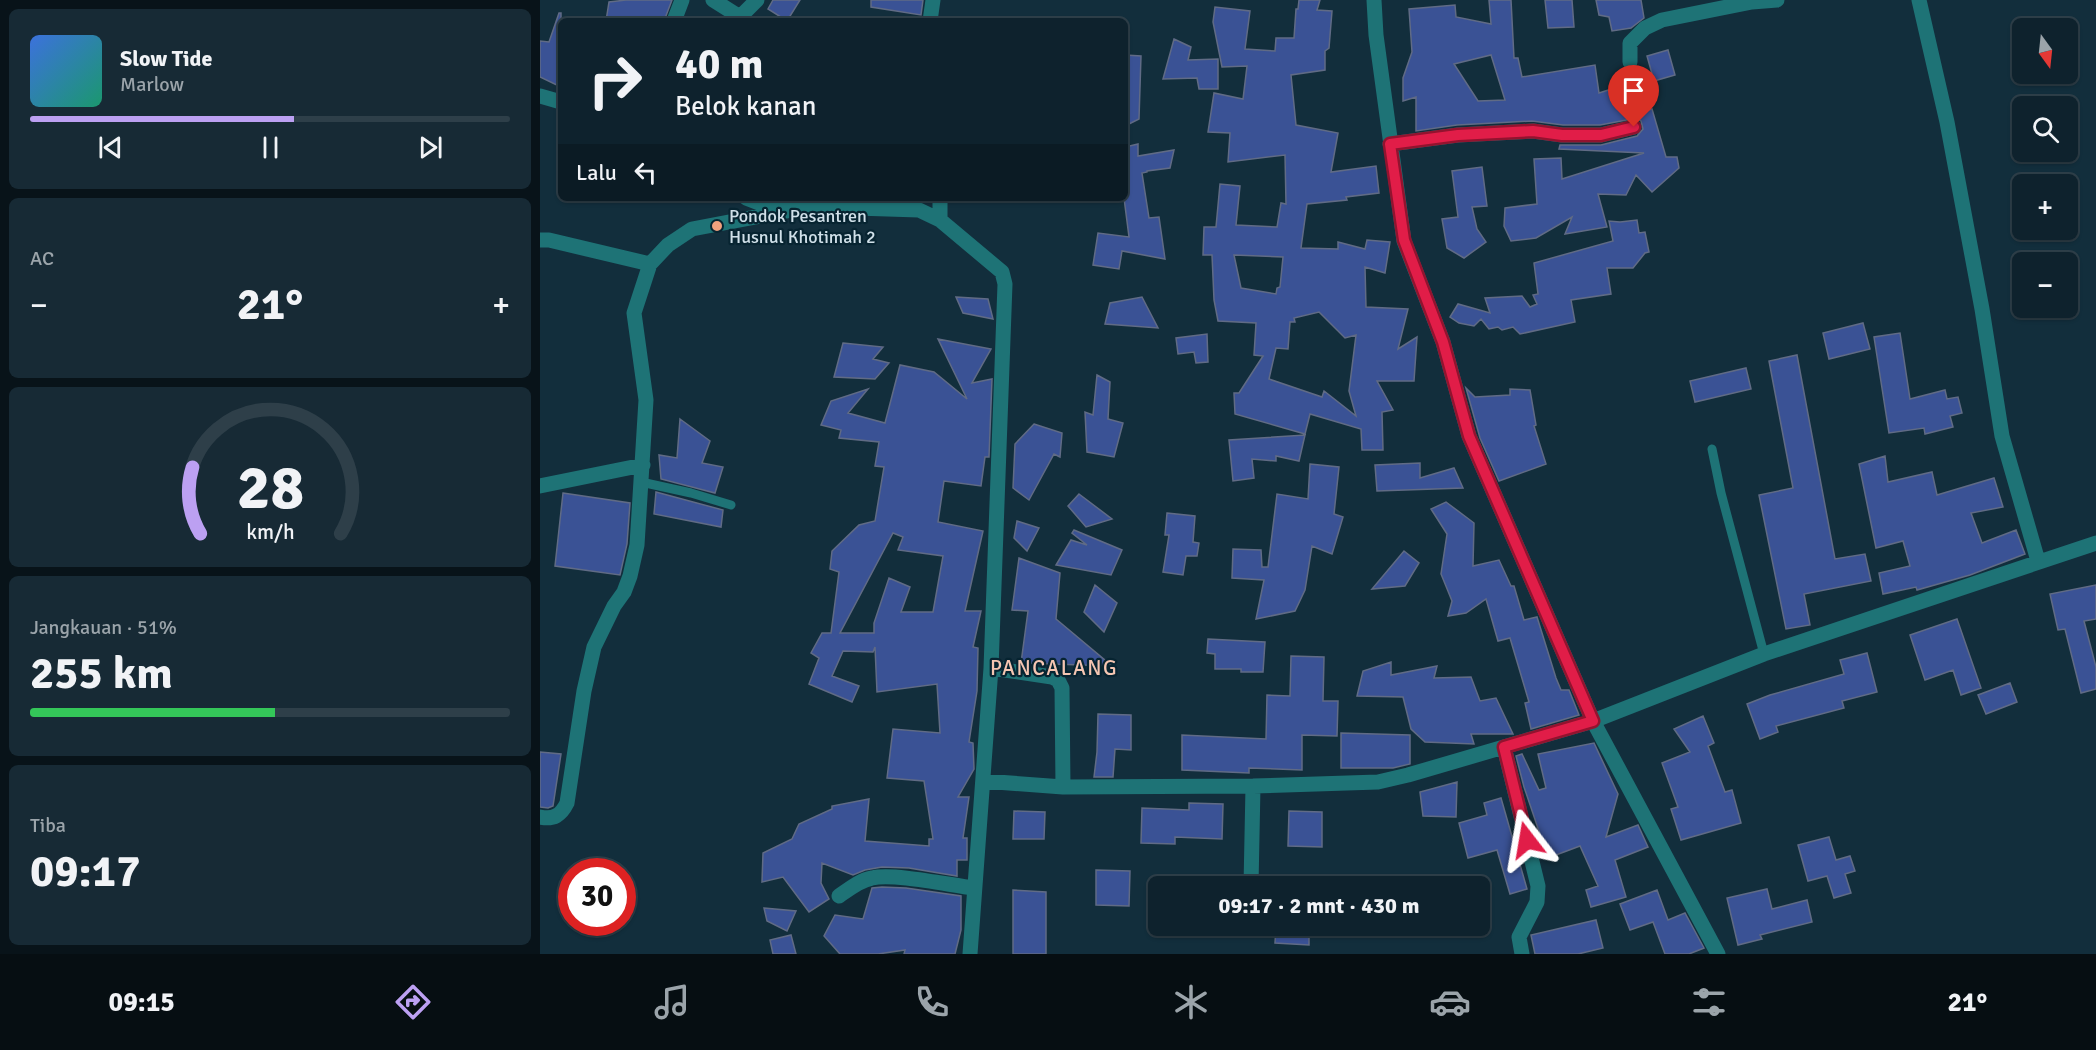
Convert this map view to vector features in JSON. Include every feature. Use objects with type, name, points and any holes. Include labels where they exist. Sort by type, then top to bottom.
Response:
[{"type":"street","points":[[675,18],[682,0]]},
{"type":"street","points":[[713,0],[737,18]]},
{"type":"street","points":[[739,18],[757,0]]},
{"type":"street","points":[[930,18],[933,0]]},
{"type":"street","points":[[1374,0],[1376,35],[1404,240],[1443,342],[1469,436],[1593,721],[1718,954]]},
{"type":"street","points":[[1630,62],[1630,43],[1645,28],[1662,20],[1752,2],[1777,0]]},
{"type":"street","points":[[1919,0],[1949,134],[1982,309],[2001,436],[2038,561]]},
{"type":"street","points":[[540,96],[558,101]]},
{"type":"street","points":[[1390,144],[1458,135],[1533,131],[1562,135],[1601,135],[1634,127]]},
{"type":"street","points":[[754,201],[799,209]]},
{"type":"street","points":[[940,201],[940,220]]},
{"type":"street","points":[[540,817],[556,817],[567,803],[584,691],[594,647],[630,576],[639,529],[646,400],[634,313],[650,264],[668,245],[692,229],[799,209],[824,207],[919,210],[940,220],[1002,272],[1005,284],[991,668],[970,954]]},
{"type":"street","points":[[540,240],[549,240],[650,264]]},
{"type":"street","points":[[540,486],[643,465]]},
{"type":"street","points":[[983,781],[1063,787],[1253,786],[1378,782],[1452,764],[1593,721],[1764,654],[2096,543]]},
{"type":"street","points":[[991,668],[1052,677],[1058,680],[1062,688],[1063,787]]},
{"type":"street","points":[[1504,747],[1538,886],[1537,902],[1519,937],[1522,954]]},
{"type":"street","points":[[1251,876],[1253,786]]},
{"type":"street","points":[[839,896],[872,877],[896,877],[974,888]]},
{"type":"lane","points":[[1712,449],[1721,493],[1764,654]]},
{"type":"lane","points":[[641,482],[731,505]]},
{"type":"building","points":[[672,0],[665,18],[606,18],[609,2]]},
{"type":"building","points":[[773,0],[800,0],[789,18],[782,18],[768,9]]},
{"type":"building","points":[[871,0],[923,0],[921,15],[871,7]]},
{"type":"building","points":[[1299,0],[1320,0],[1317,10],[1332,11],[1329,48],[1325,51],[1325,70],[1291,75],[1296,125],[1338,133],[1331,172],[1376,166],[1379,193],[1346,197],[1347,200],[1307,204],[1301,248],[1338,249],[1338,242],[1365,249],[1367,240],[1390,242],[1385,273],[1365,267],[1366,307],[1408,309],[1398,349],[1417,337],[1414,381],[1377,381],[1393,410],[1382,412],[1383,450],[1362,450],[1361,429],[1310,414],[1305,434],[1235,414],[1234,393],[1239,393],[1263,356],[1254,355],[1256,323],[1218,321],[1214,300],[1212,255],[1203,255],[1204,227],[1216,227],[1220,184],[1240,186],[1236,225],[1277,227],[1281,203],[1286,204],[1285,155],[1228,162],[1230,133],[1208,132],[1214,93],[1243,99],[1247,66],[1222,67],[1213,22],[1215,7],[1250,11],[1245,49],[1275,51],[1276,38],[1294,38],[1296,9],[1298,9]],"holes":[[[1234,255],[1283,257],[1280,287],[1277,288],[1276,294],[1241,288]],[[1319,312],[1345,338],[1356,335],[1349,391],[1356,416],[1324,391],[1322,397],[1269,379],[1276,348],[1288,349],[1290,322],[1295,322],[1294,318]]]},
{"type":"building","points":[[1489,0],[1511,0],[1514,58],[1518,58],[1522,77],[1595,65],[1599,93],[1640,80],[1649,110],[1652,109],[1666,157],[1677,157],[1679,168],[1652,192],[1636,175],[1626,195],[1598,194],[1607,227],[1565,234],[1572,217],[1536,238],[1511,241],[1504,226],[1505,208],[1537,204],[1534,159],[1561,158],[1562,179],[1644,153],[1559,149],[1560,145],[1601,145],[1637,136],[1643,129],[1641,121],[1637,118],[1600,125],[1563,125],[1532,121],[1457,125],[1416,131],[1416,97],[1403,101],[1403,78],[1412,52],[1409,9],[1455,5],[1456,17],[1491,24]],"holes":[[[1491,55],[1505,100],[1478,101],[1454,64]]]},
{"type":"building","points":[[1545,0],[1572,0],[1574,27],[1548,28]]},
{"type":"building","points":[[1596,0],[1641,0],[1644,18],[1631,28],[1612,31],[1609,17],[1599,15]]},
{"type":"building","points":[[559,13],[561,13],[561,18],[558,18],[558,86],[540,77],[540,41],[549,42]]},
{"type":"building","points":[[1174,39],[1191,47],[1188,60],[1218,59],[1218,89],[1199,89],[1197,78],[1163,79]]},
{"type":"building","points":[[1668,50],[1675,75],[1654,81],[1647,56]]},
{"type":"building","points":[[1128,55],[1141,56],[1139,119],[1128,124]]},
{"type":"building","points":[[1138,144],[1138,156],[1174,150],[1170,168],[1142,173],[1149,218],[1159,217],[1165,259],[1122,251],[1119,269],[1093,265],[1098,233],[1129,237],[1124,201],[1128,201],[1128,146]]},
{"type":"building","points":[[1482,167],[1487,206],[1472,207],[1477,229],[1486,242],[1464,258],[1447,248],[1442,219],[1458,217],[1452,171]]},
{"type":"building","points":[[1637,220],[1639,233],[1645,232],[1649,252],[1645,253],[1633,268],[1607,268],[1611,294],[1571,300],[1575,322],[1520,334],[1513,327],[1502,330],[1498,327],[1489,329],[1481,319],[1474,326],[1459,323],[1450,317],[1458,304],[1490,313],[1485,298],[1522,296],[1530,307],[1537,304],[1533,295],[1538,294],[1534,263],[1613,241],[1609,221]]},
{"type":"building","points":[[956,297],[988,299],[993,319],[963,313]]},
{"type":"building","points":[[1142,297],[1158,328],[1105,324],[1110,303]]},
{"type":"building","points":[[1863,323],[1870,349],[1829,359],[1823,333]]},
{"type":"building","points":[[1900,333],[1910,399],[1945,390],[1947,399],[1958,397],[1962,413],[1950,416],[1953,427],[1925,434],[1924,428],[1889,433],[1874,337]]},
{"type":"building","points":[[1207,334],[1208,362],[1196,363],[1194,352],[1178,354],[1176,338]]},
{"type":"building","points":[[938,339],[991,349],[972,383],[992,379],[989,457],[985,457],[981,486],[944,481],[938,522],[983,531],[965,611],[981,611],[973,647],[978,648],[977,691],[969,742],[973,743],[974,769],[958,797],[969,797],[963,838],[967,838],[967,860],[957,860],[957,876],[909,868],[882,867],[853,875],[822,863],[821,883],[829,899],[809,912],[783,877],[762,882],[763,853],[792,839],[799,824],[832,809],[832,806],[869,799],[865,841],[929,846],[929,839],[933,839],[924,781],[887,778],[893,729],[940,733],[937,684],[877,692],[875,647],[873,652],[843,651],[832,676],[859,686],[852,702],[809,684],[819,658],[811,653],[822,633],[831,633],[839,572],[830,569],[832,551],[859,525],[875,521],[884,467],[875,466],[879,442],[839,438],[841,430],[821,425],[831,401],[868,389],[848,413],[885,423],[900,365],[934,372],[967,399]],"holes":[[[893,533],[903,537],[898,550],[943,556],[933,612],[901,612],[910,587],[889,578],[874,623],[874,633],[840,633]]]},
{"type":"building","points":[[843,343],[883,347],[873,359],[889,363],[875,379],[834,377]]},
{"type":"building","points":[[1797,355],[1835,559],[1865,554],[1871,581],[1804,594],[1810,625],[1786,629],[1759,495],[1793,488],[1769,361]]},
{"type":"building","points":[[1746,368],[1751,389],[1695,402],[1690,381]]},
{"type":"building","points":[[1097,375],[1110,382],[1108,419],[1123,423],[1114,457],[1087,452],[1085,412],[1093,415]]},
{"type":"building","points":[[1466,388],[1475,397],[1510,395],[1510,389],[1530,390],[1536,425],[1534,426],[1546,464],[1499,481],[1480,438]]},
{"type":"building","points":[[680,419],[710,441],[702,463],[723,467],[715,493],[661,479],[659,455],[677,458]]},
{"type":"building","points":[[1034,424],[1062,433],[1060,457],[1054,454],[1029,500],[1013,488],[1015,444]]},
{"type":"building","points":[[1305,435],[1299,461],[1276,456],[1276,461],[1252,459],[1254,478],[1233,481],[1229,440]]},
{"type":"building","points":[[1885,456],[1888,482],[1932,472],[1937,495],[1994,478],[2003,507],[1971,513],[1982,543],[2016,530],[2025,554],[1970,575],[1917,590],[1916,587],[1883,594],[1879,573],[1910,566],[1903,541],[1876,548],[1859,464]]},
{"type":"building","points":[[1420,463],[1420,478],[1454,468],[1463,488],[1377,491],[1375,465]]},
{"type":"building","points":[[1310,464],[1339,467],[1334,514],[1343,517],[1332,554],[1312,546],[1305,590],[1295,611],[1256,619],[1264,580],[1232,578],[1233,549],[1261,550],[1262,567],[1268,567],[1277,494],[1308,499]]},
{"type":"building","points":[[656,492],[723,510],[721,527],[654,514]]},
{"type":"building","points":[[563,493],[630,503],[627,544],[620,575],[555,566]]},
{"type":"building","points":[[1079,494],[1112,519],[1086,527],[1068,506]]},
{"type":"building","points":[[1446,502],[1474,523],[1473,566],[1499,560],[1511,586],[1514,586],[1524,620],[1537,617],[1561,690],[1569,690],[1579,715],[1531,729],[1525,703],[1529,702],[1510,638],[1498,641],[1486,599],[1466,613],[1448,616],[1452,601],[1441,574],[1447,534],[1431,509]]},
{"type":"building","points":[[1167,513],[1195,516],[1193,542],[1199,543],[1197,556],[1186,556],[1183,575],[1163,572],[1169,535],[1165,535]]},
{"type":"building","points":[[1017,521],[1039,528],[1027,551],[1014,538]]},
{"type":"building","points":[[1074,530],[1122,550],[1111,575],[1056,565],[1071,540],[1087,545],[1072,533]]},
{"type":"building","points":[[1404,551],[1419,563],[1405,586],[1372,589]]},
{"type":"building","points":[[1019,558],[1060,573],[1056,619],[1112,666],[1021,663],[1028,611],[1012,610]]},
{"type":"building","points":[[1095,585],[1117,603],[1104,632],[1084,612]]},
{"type":"building","points":[[2096,585],[2096,619],[2084,621],[2096,667],[2096,689],[2081,693],[2065,629],[2058,630],[2050,594]]},
{"type":"building","points":[[1957,619],[1981,688],[1961,695],[1953,670],[1925,680],[1910,635]]},
{"type":"building","points":[[1208,639],[1265,642],[1263,672],[1215,669],[1215,654],[1207,653]]},
{"type":"building","points":[[1867,653],[1877,692],[1842,701],[1844,708],[1776,726],[1778,732],[1760,739],[1747,704],[1770,695],[1844,674],[1840,660]]},
{"type":"building","points":[[1291,656],[1324,657],[1323,701],[1338,701],[1337,736],[1302,735],[1302,770],[1249,768],[1249,773],[1182,770],[1182,735],[1266,739],[1267,695],[1290,696]]},
{"type":"building","points":[[1391,662],[1391,675],[1437,666],[1434,678],[1471,677],[1480,701],[1496,698],[1513,734],[1471,734],[1474,744],[1425,742],[1411,729],[1403,697],[1357,696],[1363,671]]},
{"type":"building","points":[[2010,683],[2017,702],[1986,714],[1978,695]]},
{"type":"building","points":[[1098,714],[1131,715],[1131,750],[1115,749],[1113,777],[1094,777]]},
{"type":"building","points":[[1703,716],[1714,743],[1708,746],[1725,792],[1732,790],[1741,823],[1681,840],[1671,809],[1678,807],[1662,763],[1690,752],[1674,729]]},
{"type":"building","points":[[1341,733],[1410,735],[1410,764],[1393,768],[1341,768]]},
{"type":"building","points":[[1594,743],[1618,794],[1606,837],[1638,825],[1648,847],[1615,860],[1626,897],[1591,907],[1586,890],[1598,886],[1580,846],[1548,858],[1516,756],[1522,754],[1539,790],[1546,788],[1538,754]]},
{"type":"building","points":[[540,752],[561,754],[553,806],[548,808],[540,807]]},
{"type":"building","points":[[1457,782],[1456,817],[1423,816],[1420,792]]},
{"type":"building","points":[[1501,798],[1527,889],[1510,894],[1497,850],[1468,858],[1459,823],[1487,815],[1484,803]]},
{"type":"building","points":[[1189,803],[1223,804],[1222,839],[1175,837],[1175,844],[1141,843],[1142,808],[1189,810]]},
{"type":"building","points":[[1014,811],[1045,812],[1044,839],[1013,839]]},
{"type":"building","points":[[1289,811],[1322,812],[1322,847],[1288,846]]},
{"type":"building","points":[[1829,837],[1836,860],[1850,856],[1855,871],[1845,874],[1851,893],[1834,898],[1827,876],[1808,881],[1798,845]]},
{"type":"building","points":[[1096,870],[1130,871],[1129,906],[1096,905]]},
{"type":"building","points":[[882,887],[961,896],[961,930],[955,954],[904,954],[905,950],[878,954],[840,954],[824,936],[835,915],[863,919],[872,888]]},
{"type":"building","points":[[1767,889],[1772,909],[1807,900],[1812,922],[1760,935],[1762,939],[1738,945],[1727,898]]},
{"type":"building","points":[[1013,890],[1046,892],[1046,954],[1013,954]]},
{"type":"building","points":[[1657,890],[1668,920],[1685,913],[1704,948],[1689,954],[1665,954],[1653,922],[1630,930],[1620,904]]},
{"type":"building","points":[[764,908],[796,911],[787,931],[767,921]]},
{"type":"building","points":[[1596,920],[1603,948],[1578,954],[1535,954],[1531,935]]},
{"type":"building","points":[[791,935],[796,954],[773,954],[770,940]]},
{"type":"building","points":[[1275,936],[1309,936],[1309,945],[1275,943]]},
{"type":"place","name":"Pondok Pesantren Husnul Khotimah 2","points":[[717,226]]},
{"type":"district","name":"PANCALANG","points":[[1054,668]]},
{"type":"route","points":[[1527,840],[1504,747],[1593,721],[1469,436],[1443,342],[1404,240],[1390,144],[1458,135],[1533,131],[1562,135],[1601,135],[1634,127]]}]
